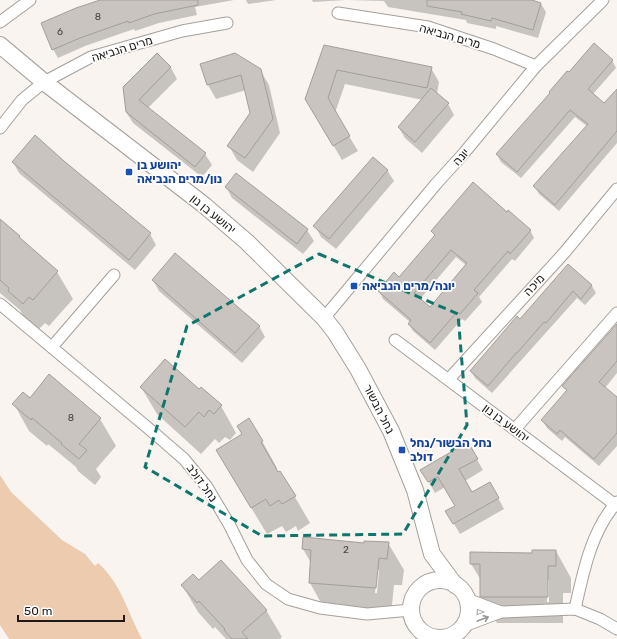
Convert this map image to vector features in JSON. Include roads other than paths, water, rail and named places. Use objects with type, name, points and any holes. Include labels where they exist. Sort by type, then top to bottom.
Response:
[{"type":"street","points":[[0,22],[30,0]]},
{"type":"street","name":"יונה","points":[[324,318],[536,66],[603,0]]},
{"type":"street","name":"מרים הנביאה","points":[[338,13],[428,27],[494,49],[536,66]]},
{"type":"street","name":"מרים הנביאה","points":[[44,82],[90,57],[182,31],[228,23]]},
{"type":"street","name":"יהושע בן נון","points":[[0,45],[44,82],[204,205],[247,242],[324,318]]},
{"type":"street","points":[[0,128],[22,100],[44,82]]},
{"type":"street","name":"מיכה","points":[[449,379],[565,252],[617,189]]},
{"type":"street","points":[[52,347],[114,275]]},
{"type":"street","name":"נחל דולב","points":[[0,304],[184,459],[207,487],[229,524],[247,560],[266,584],[288,599],[320,608],[367,614],[410,610]]},
{"type":"street","points":[[515,430],[617,313]]},
{"type":"street","name":"נחל הבשור","points":[[324,318],[335,332],[358,369],[392,431],[415,490],[432,554],[455,585]]},
{"type":"street","name":"יהושע בן נון","points":[[395,340],[616,504]]},
{"type":"street","points":[[575,609],[587,560],[600,527],[616,504]]},
{"type":"street","name":"נחל הבשור","points":[[424,585],[432,554]]},
{"type":"street","points":[[464,626],[469,612],[467,599],[462,591],[455,585],[439,580],[430,582],[424,585],[415,594],[410,610],[412,619],[419,630],[430,637],[440,639],[453,635],[464,626],[501,612],[575,609],[600,619],[617,629]]},
{"type":"street","points":[[467,599],[501,612]]},
{"type":"place","name":"יהושע בן נון/מרים הנביאה","points":[[129,172]]},
{"type":"place","name":"יונה/מרים הנביאה","points":[[354,286]]},
{"type":"place","name":"נחל הבשור/נחל דולב","points":[[402,450]]}]
